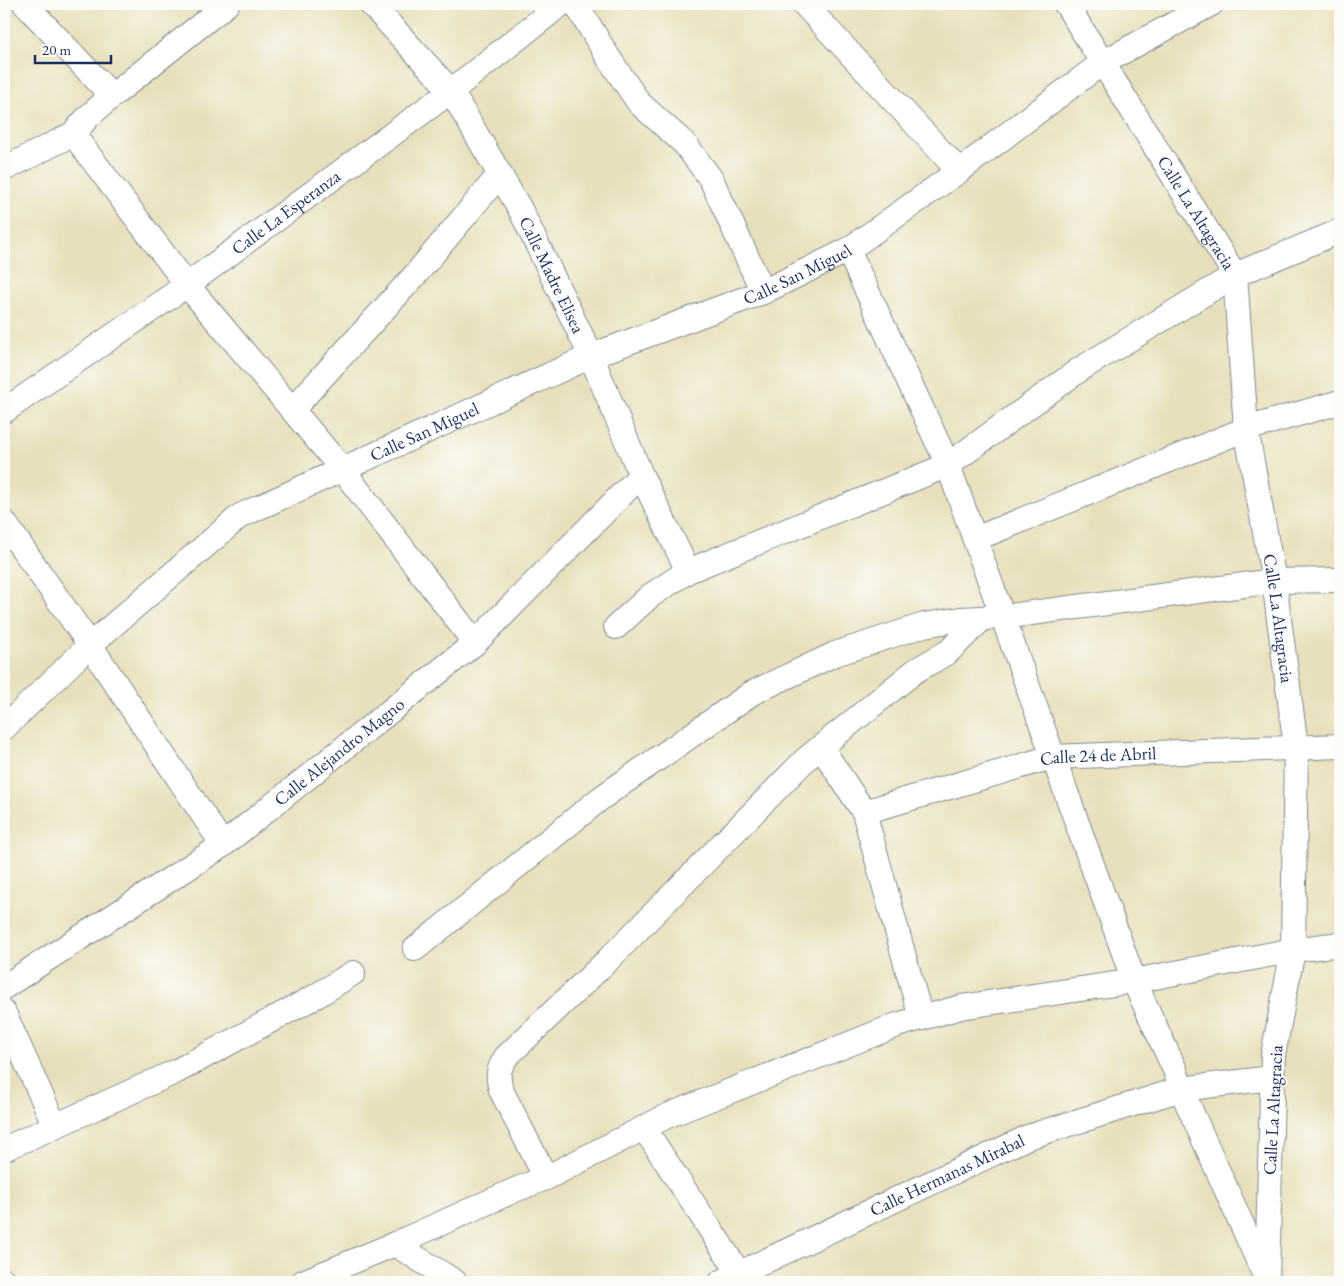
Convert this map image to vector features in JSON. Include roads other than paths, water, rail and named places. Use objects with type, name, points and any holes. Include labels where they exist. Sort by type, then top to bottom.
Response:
[{"type":"street","points":[[25,4],[112,96]]},
{"type":"street","points":[[4,169],[73,134],[88,116],[227,4]]},
{"type":"street","name":"Calle Madre Elisea","points":[[371,4],[451,91],[520,209],[591,356],[641,475],[688,571]]},
{"type":"street","name":"Calle La Esperanza","points":[[4,411],[187,286],[451,91],[561,4]]},
{"type":"street","points":[[576,4],[639,103],[685,144],[711,179],[763,292]]},
{"type":"street","points":[[804,4],[959,171]]},
{"type":"street","name":"Calle La Altagracia","points":[[1066,4],[1235,275],[1246,429],[1274,581],[1296,747],[1293,950],[1273,1055],[1267,1282]]},
{"type":"street","name":"Calle San Miguel","points":[[4,728],[90,645],[240,516],[591,356],[763,292],[848,250],[959,171],[1102,63],[1212,4]]},
{"type":"street","points":[[73,134],[187,286],[342,469],[474,643]]},
{"type":"street","points":[[292,410],[416,274],[500,174]]},
{"type":"street","points":[[616,627],[650,596],[688,571],[948,465],[1079,370],[1235,275],[1340,231]]},
{"type":"street","points":[[848,250],[948,465],[975,539],[992,618],[1052,757],[1134,981],[1175,1070],[1181,1089],[1267,1282]]},
{"type":"street","points":[[975,539],[1246,429],[1340,402]]},
{"type":"street","name":"Calle Alejandro Magno","points":[[4,987],[223,845],[474,643],[641,475]]},
{"type":"street","points":[[4,522],[90,645],[223,845]]},
{"type":"street","points":[[415,949],[601,798],[752,693],[835,654],[924,625],[961,619],[992,618],[1274,581],[1340,580]]},
{"type":"street","points":[[546,1178],[501,1090],[498,1077],[500,1067],[506,1057],[609,958],[806,759],[915,671],[948,652],[992,618]]},
{"type":"street","name":"Calle 24 de Abril","points":[[864,812],[1052,757],[1340,746]]},
{"type":"street","points":[[821,747],[864,812],[922,1018]]},
{"type":"street","points":[[303,1282],[546,1178],[676,1112],[897,1026],[961,1007],[1134,981],[1293,950],[1340,944]]},
{"type":"street","points":[[4,1149],[177,1071],[318,995],[353,973]]},
{"type":"street","points":[[4,1013],[55,1126]]},
{"type":"street","name":"Calle Hermanas Mirabal","points":[[730,1277],[1028,1137],[1181,1089],[1272,1078]]},
{"type":"street","points":[[644,1128],[730,1277]]},
{"type":"street","points":[[395,1244],[455,1282]]}]
